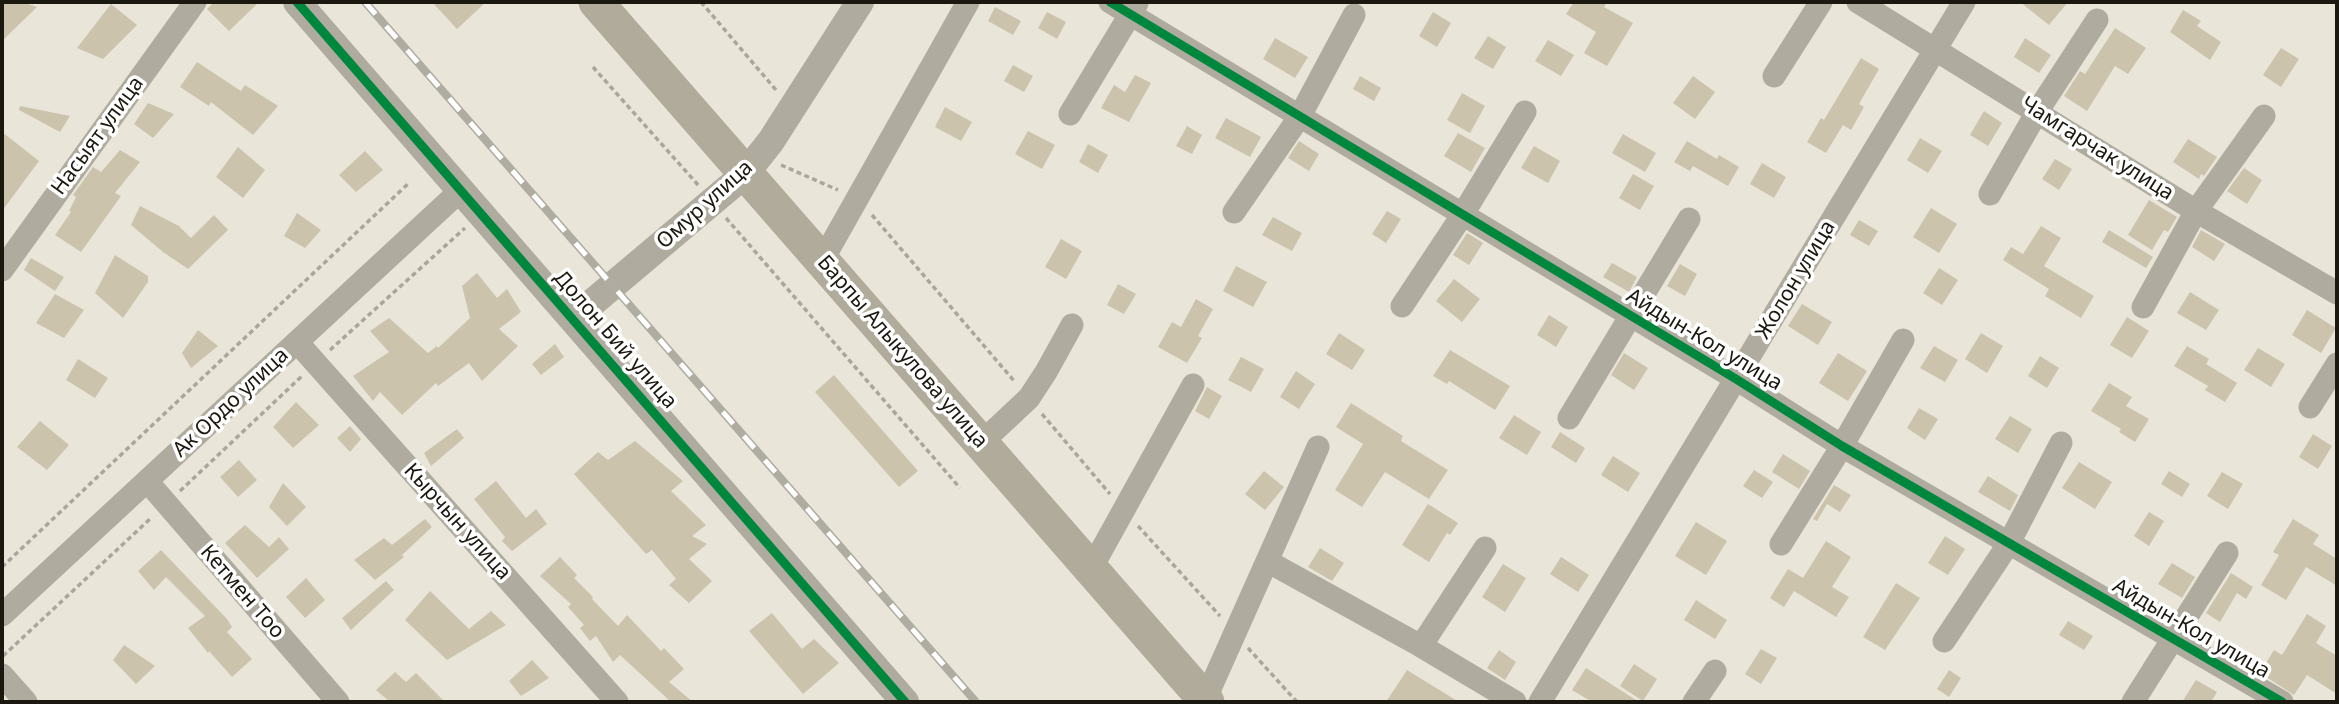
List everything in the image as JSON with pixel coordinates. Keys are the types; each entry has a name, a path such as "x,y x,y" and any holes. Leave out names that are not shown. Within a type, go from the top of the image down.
{"main road":[{"name":"Барпы Алыкулова улица","path":"596,2 1206,701"}],"street":[{"name":"Насыят улица","path":"2,270 195,2"},
{"name":"Долон Бий улица","path":"296,2 905,702"},
{"name":"Омур улица","path":"573,319 746,174 771,141 860,2"},
{"path":"822,261 968,2"},
{"path":"1774,76 1821,2"},
{"name":"Чамгарчак улица","path":"1858,2 2196,211 2337,293"},
{"name":"Жолон улица","path":"1540,702 1964,2"},
{"path":"1070,114 1126,6"},
{"name":"Айдын-Кол улица","path":"1126,6 1300,116 1736,379 1842,446 2282,702"},
{"path":"1234,212 1300,116 1354,15"},
{"path":"1990,194 2037,112 2097,20"},
{"path":"1402,306 1463,214 1525,112"},
{"path":"2143,307 2196,211 2264,116"},
{"name":"Ак Ордо улица","path":"2,615 461,190"},
{"path":"1569,418 1689,219"},
{"path":"981,443 1029,398 1072,325"},
{"path":"1781,544 1903,340"},
{"name":"Кырчын улица","path":"297,342 617,702"},
{"path":"2311,407 2337,364"},
{"path":"1091,569 1193,385"},
{"path":"1944,641 2009,543 2062,443"},
{"path":"1206,701 1318,447"},
{"name":"Кетмен Тоо","path":"147,481 338,702"},
{"path":"1422,646 1485,548"},
{"path":"2133,702 2227,553"},
{"path":"1267,561 1422,646 1515,702"},
{"path":"1694,702 1715,671"},
{"path":"2,675 26,702"}],"path":[{"path":"701,2 780,94"},
{"path":"593,67 960,488"},
{"path":"2,567 410,182"},
{"path":"2,657 467,225"}],"building":[{"path":"2,2 22,2 37,7 2,41"},
{"path":"214,2 259,2 229,31 207,9"},
{"path":"432,2 486,2 457,29"},
{"path":"1574,2 1607,2 1604,7 1633,23 1607,66 1584,53 1596,32 1566,14"},
{"path":"2020,2 2068,2 2049,25"},
{"path":"111,4 137,25 103,59 77,48"},
{"path":"995,7 1021,21 1013,35 988,21"},
{"path":"2183,10 2201,21 2197,26 2221,42 2210,60 2170,32"},
{"path":"1047,12 1066,22 1057,39 1038,28"},
{"path":"1433,12 1451,23 1437,47 1419,36"},
{"path":"2115,28 2146,48 2128,74 2115,66 2087,111 2064,96 2080,71 2085,74"},
{"path":"1488,36 1506,47 1493,69 1474,58"},
{"path":"1275,38 1308,57 1295,78 1263,59"},
{"path":"2025,38 2051,55 2039,73 2014,57"},
{"path":"1548,40 1574,55 1561,76 1535,61"},
{"path":"2281,48 2299,59 2281,87 2263,75"},
{"path":"1861,58 1879,69 1859,104 1864,107 1851,130 1843,125 1826,153 1807,142 1821,118 1824,120"},
{"path":"197,62 241,91 245,85 278,106 253,135 211,102 209,106 180,87"},
{"path":"1013,65 1033,76 1024,92 1004,81"},
{"path":"1135,75 1151,83 1129,122 1101,108 1114,85 1125,92"},
{"path":"1360,76 1381,88 1374,101 1353,89"},
{"path":"1693,76 1715,92 1695,119 1673,103"},
{"path":"1462,93 1485,106 1470,133 1447,120"},
{"path":"148,103 174,114 153,138 134,124"},
{"path":"20,106 70,116 60,132 19,110"},
{"path":"945,107 972,122 961,141 935,127"},
{"path":"1984,111 2002,123 1988,146 1970,135"},
{"path":"1226,118 1261,137 1250,157 1215,138"},
{"path":"1187,126 1202,135 1192,154 1176,146"},
{"path":"1028,131 1055,145 1042,169 1015,154"},
{"path":"2,132 39,161 2,211"},
{"path":"1458,133 1485,148 1471,172 1444,156"},
{"path":"1623,134 1656,153 1645,172 1612,153"},
{"path":"1920,138 1942,151 1928,173 1907,160"},
{"path":"2188,139 2217,157 2199,179 2173,162"},
{"path":"1299,141 1319,154 1309,171 1288,158"},
{"path":"1687,141 1717,159 1719,155 1739,167 1728,186 1693,166 1690,171 1674,162"},
{"path":"1088,144 1108,155 1098,173 1079,162"},
{"path":"1534,146 1560,161 1548,183 1521,168"},
{"path":"238,147 265,170 243,198 216,177"},
{"path":"120,150 140,162 115,193 121,196 81,252 55,235 71,212 69,211 76,197 73,195 93,167 101,172"},
{"path":"365,151 383,170 356,192 339,175"},
{"path":"2055,159 2072,169 2059,190 2042,179"},
{"path":"1762,163 1786,177 1774,198 1750,184"},
{"path":"2244,168 2262,180 2247,204 2227,191"},
{"path":"1633,174 1654,186 1640,210 1619,198"},
{"path":"2149,200 2177,217 2168,232 2164,230 2152,250 2128,235"},
{"path":"140,206 179,226 191,238 214,215 228,230 188,269 131,225"},
{"path":"1931,208 1957,224 1939,253 1913,237"},
{"path":"1387,211 1401,219 1386,243 1372,234"},
{"path":"297,213 321,230 305,248 284,236"},
{"path":"1273,217 1302,233 1292,251 1262,235"},
{"path":"1859,220 1878,231 1869,246 1850,235"},
{"path":"2041,226 2061,238 2044,266 2094,296 2081,318 2045,296 2049,289 2003,260 2011,247 2023,254"},
{"path":"2109,230 2153,257 2146,268 2102,242"},
{"path":"2201,230 2225,244 2214,261 2192,247"},
{"path":"1467,233 1483,243 1469,265 1453,255"},
{"path":"1061,239 1082,251 1066,279 1045,267"},
{"path":"115,255 148,276 148,282 123,318 95,293"},
{"path":"31,258 64,277 55,291 24,270"},
{"path":"1612,263 1637,277 1629,292 1603,277"},
{"path":"1680,264 1697,274 1685,296 1667,286"},
{"path":"1236,266 1267,282 1253,307 1223,291"},
{"path":"1939,268 1958,280 1942,305 1923,293"},
{"path":"477,273 497,298 507,289 521,312 499,329 518,346 482,381 469,363 438,386 436,383 402,415 380,392 373,401 353,376 389,352 370,331 389,318 428,353 437,346 438,348 470,318 462,286"},
{"path":"1454,279 1480,299 1462,322 1436,301"},
{"path":"1118,284 1136,294 1124,314 1107,305"},
{"path":"2190,292 2219,310 2206,330 2177,313"},
{"path":"55,294 84,310 64,338 36,323"},
{"path":"1196,299 1213,309 1198,336 1202,338 1187,363 1158,347 1172,322 1181,327"},
{"path":"1802,304 1832,322 1818,345 1788,326"},
{"path":"2307,310 2336,328 2321,353 2292,335"},
{"path":"1549,315 1568,327 1556,347 1537,335"},
{"path":"2127,317 2149,331 2132,358 2110,345"},
{"path":"198,330 218,346 191,368 182,353"},
{"path":"1339,333 1365,350 1352,370 1326,354"},
{"path":"1981,333 2003,346 1987,373 1965,359"},
{"path":"555,344 564,357 541,375 532,364"},
{"path":"1934,346 1958,360 1945,382 1920,368"},
{"path":"2187,346 2209,359 2206,364 2237,383 2225,402 2205,390 2208,386 2174,366"},
{"path":"2258,348 2285,364 2271,387 2244,370"},
{"path":"1450,350 1510,386 1495,410 1449,381 1447,384 1433,376"},
{"path":"1624,353 1648,368 1634,390 1611,375"},
{"path":"1838,353 1867,371 1848,401 1819,383"},
{"path":"2040,356 2059,368 2047,388 2028,376"},
{"path":"1241,357 1264,369 1251,392 1228,380"},
{"path":"78,359 108,378 95,398 66,380"},
{"path":"1296,371 1315,384 1299,409 1280,397"},
{"path":"834,375 918,471 899,487 815,392"},
{"path":"2109,383 2132,397 2126,406 2149,419 2135,442 2119,432 2121,429 2091,411"},
{"path":"1207,387 1222,396 1209,419 1195,411"},
{"path":"296,402 319,425 293,448 273,427"},
{"path":"1351,403 1403,436 1401,441 1448,470 1429,499 1385,472 1362,507 1335,490 1363,444 1336,427"},
{"path":"1919,408 1938,419 1925,440 1907,428"},
{"path":"1514,415 1541,432 1527,455 1499,438"},
{"path":"2010,416 2032,429 2018,453 1995,439"},
{"path":"40,421 69,445 47,470 17,447"},
{"path":"350,426 361,439 350,452 337,438"},
{"path":"457,429 464,438 431,466 424,453"},
{"path":"1560,432 1585,448 1576,463 1551,447"},
{"path":"2313,434 2332,446 2318,469 2299,457"},
{"path":"635,441 683,481 671,491 706,525 692,536 707,544 689,559 712,581 689,603 669,585 676,579 652,550 646,554 574,474 598,452 608,460"},
{"path":"1783,454 1810,471 1799,489 1772,472"},
{"path":"1613,456 1640,473 1628,492 1601,475"},
{"path":"239,460 257,480 238,497 220,477"},
{"path":"2079,462 2112,482 2095,509 2062,488"},
{"path":"1754,470 1773,482 1762,498 1743,486"},
{"path":"1264,471 1284,487 1265,510 1245,494"},
{"path":"2169,471 2190,484 2182,497 2161,484"},
{"path":"2222,472 2243,484 2228,509 2207,496"},
{"path":"1988,476 2018,495 2010,511 1978,492"},
{"path":"496,481 526,518 536,509 547,524 512,551 502,541 505,537 474,499"},
{"path":"283,483 306,507 287,526 269,507"},
{"path":"1834,485 1851,495 1840,512 1827,504 1817,521 1813,519"},
{"path":"1428,504 1458,523 1450,535 1447,533 1429,562 1402,545"},
{"path":"2149,512 2164,521 2149,546 2134,536"},
{"path":"425,519 432,527 402,555 404,557 375,580 354,560 384,538 392,545"},
{"path":"2293,519 2319,535 2313,544 2337,559 2337,586 2306,567 2286,600 2261,585 2279,555 2273,552"},
{"path":"1696,522 1727,541 1706,575 1675,556"},
{"path":"245,525 269,547 279,537 289,549 257,578 225,543"},
{"path":"1945,536 1965,549 1948,575 1928,563"},
{"path":"1826,541 1851,557 1832,587 1849,597 1836,617 1794,591 1784,607 1770,598 1788,569 1803,578"},
{"path":"1320,548 1344,563 1332,581 1308,567"},
{"path":"161,550 227,619 232,627 227,632 252,659 232,677 188,628 205,616 166,577 154,590 138,571"},
{"path":"560,557 577,575 574,578 618,626 627,615 661,651 664,648 684,669 669,682 693,702 671,702 620,655 613,662 596,636 590,641 580,628 584,625 568,607 571,604 540,576"},
{"path":"1561,557 1589,575 1578,592 1550,574"},
{"path":"2172,563 2195,577 2182,598 2158,584"},
{"path":"1503,564 1526,578 1505,612 1482,597"},
{"path":"2231,573 2253,587 2246,599 2237,593 2220,622 2206,613"},
{"path":"306,578 325,600 305,618 286,597"},
{"path":"386,581 394,590 351,630 342,618"},
{"path":"1896,583 1920,598 1885,650 1863,637"},
{"path":"430,591 469,629 491,611 506,625 447,660 405,620"},
{"path":"1696,600 1727,620 1715,639 1684,620"},
{"path":"772,613 802,649 814,639 839,663 803,694 749,631"},
{"path":"2307,614 2326,626 2316,643 2337,656 2337,694 2307,675 2294,695 2260,673 2274,650 2282,655"},
{"path":"2068,621 2093,636 2084,650 2059,635"},
{"path":"124,645 155,666 136,684 113,660"},
{"path":"1761,649 1777,658 1761,684 1745,674"},
{"path":"1499,650 1516,662 1505,680 1487,668"},
{"path":"532,660 549,678 521,696 509,681"},
{"path":"1634,664 1657,679 1643,701 1620,686"},
{"path":"1586,668 1639,702 1592,702 1572,690"},
{"path":"1407,670 1459,702 1386,702"},
{"path":"1949,670 1961,678 1949,697 1937,689"},
{"path":"395,672 406,682 416,673 445,702 390,702 376,690"},
{"path":"2196,680 2217,692 2211,702 2182,702"}],"railway":[{"path":"365,2 976,702"}],"cycle path":[{"path":"297,2 905,702"},
{"path":"1110,2 1736,379 1842,446 2282,702"}]}
